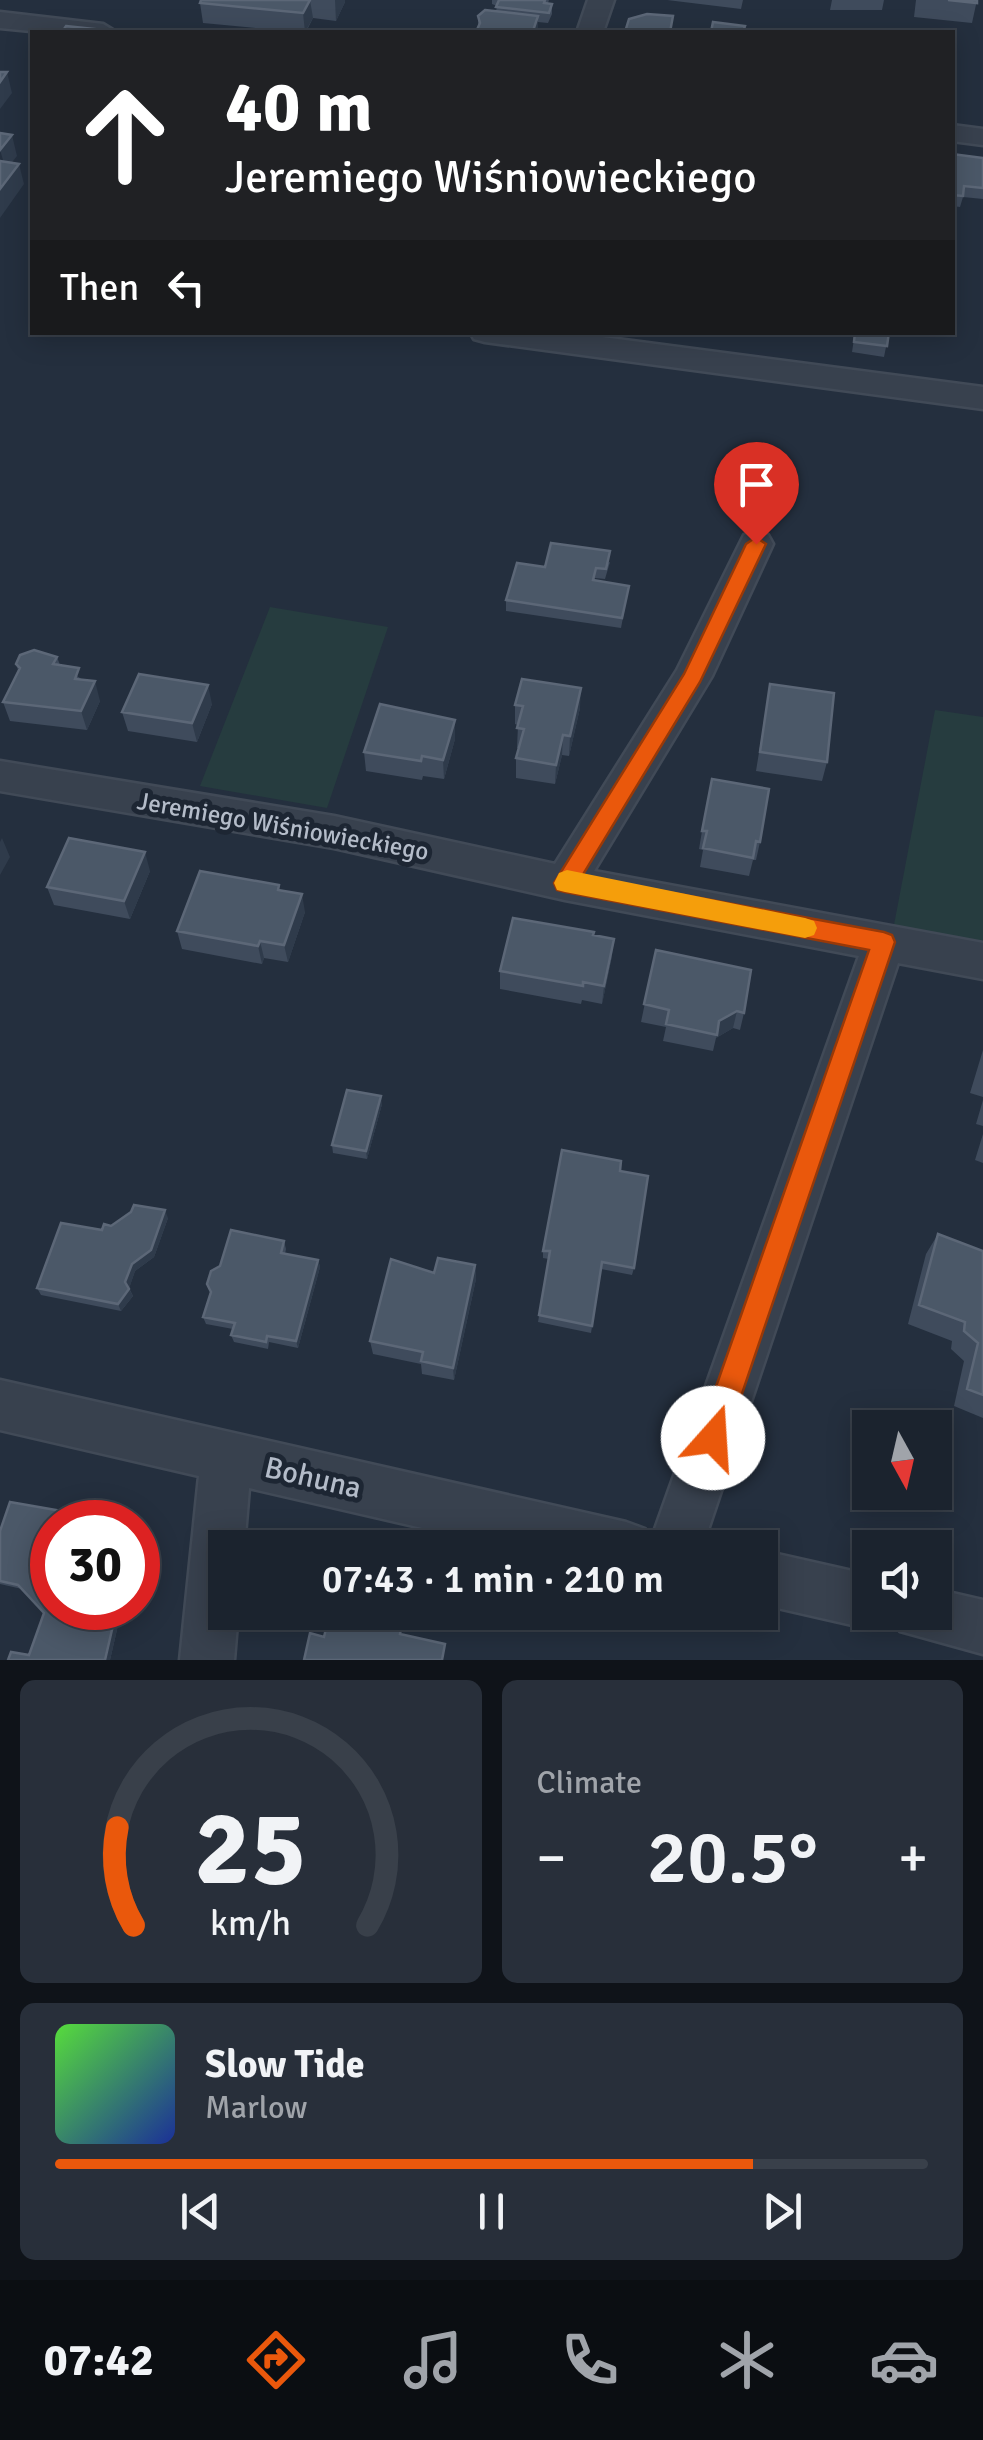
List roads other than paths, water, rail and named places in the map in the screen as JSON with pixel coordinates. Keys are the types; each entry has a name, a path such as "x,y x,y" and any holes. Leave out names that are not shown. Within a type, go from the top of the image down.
{"street":[{"path":"2,23 28,0"},
{"path":"591,30 602,0"},
{"path":"2,23 81,30"},
{"path":"955,133 983,137"},
{"path":"525,335 983,398"},
{"path":"565,883 693,676 756,544"},
{"name":"Jeremiego Wiśniowieckiego","path":"0,776 334,832 565,883 983,962"},
{"path":"681,1530 884,942"},
{"name":"Bohuna","path":"0,1405 546,1530"},
{"path":"206,1660 226,1458"},
{"path":"778,1581 852,1598"},
{"path":"952,1620 983,1627"}]}
